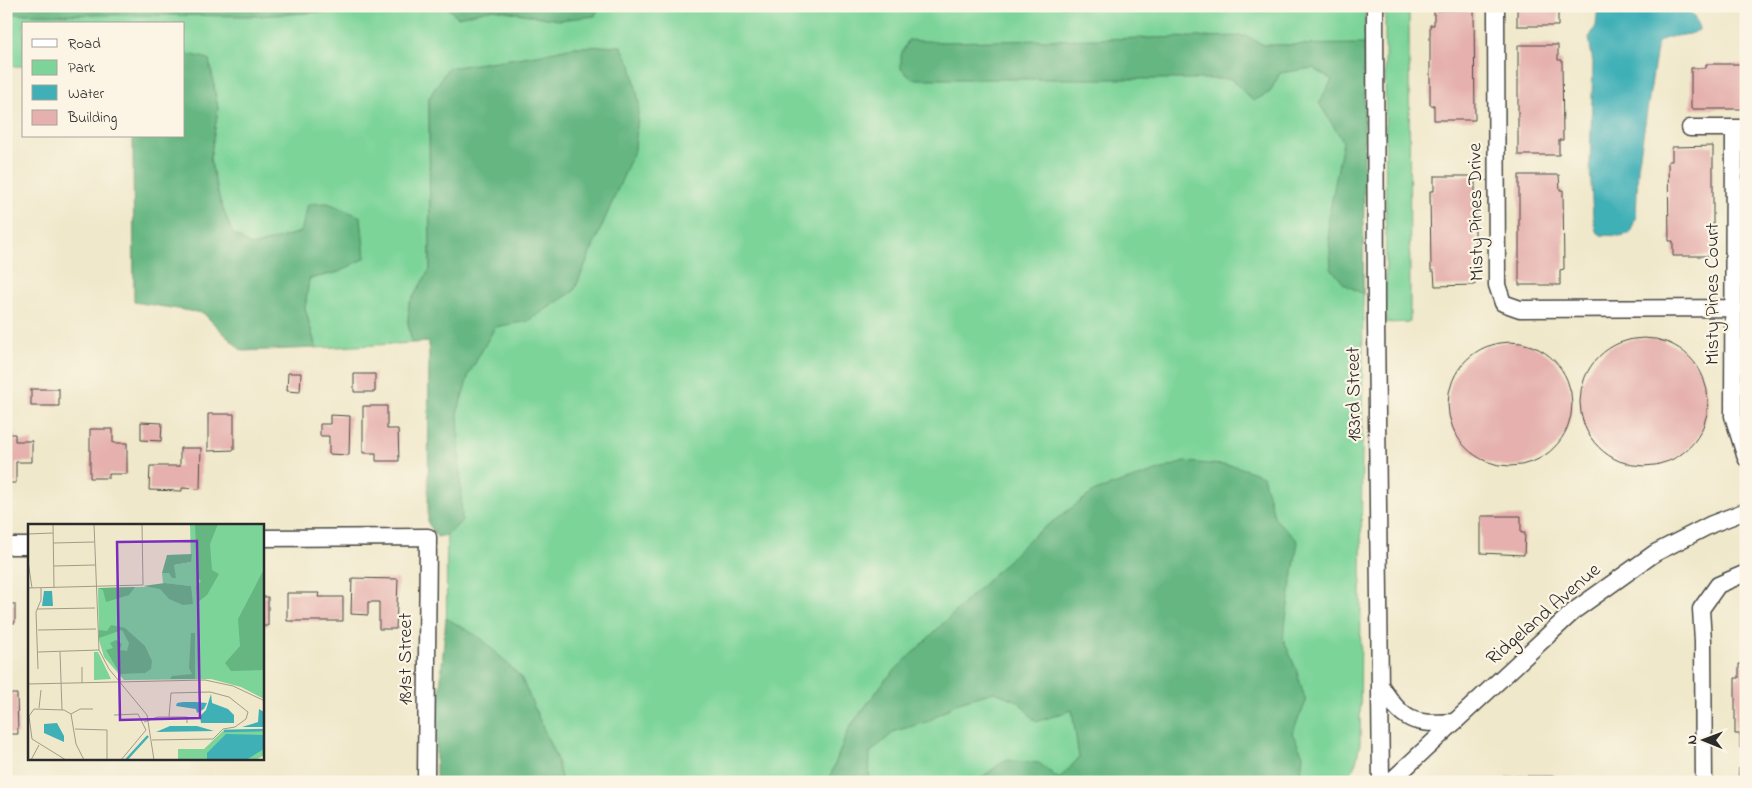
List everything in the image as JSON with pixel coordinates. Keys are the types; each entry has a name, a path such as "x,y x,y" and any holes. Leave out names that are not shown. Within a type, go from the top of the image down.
{"street":[{"name":"183rd Street","path":"1375,6 1376,322 1382,782"},
{"name":"Misty Pines Drive","path":"1496,6 1498,285 1503,303 1520,309 1735,308"},
{"name":"Misty Pines Court","path":"1690,128 1740,128 1733,416 1746,458"},
{"name":"Ridgeland Avenue","path":"1390,782 1575,610 1656,553 1712,524 1746,511"},
{"name":"181st Street","path":"264,538 428,537 426,782"},
{"path":"6,546 28,546"},
{"path":"1704,782 1704,641 1701,609 1718,585 1746,573"},
{"path":"1380,686 1393,704 1413,720 1429,724 1455,722"}],"green space":[{"path":"6,6 1365,6 1360,744 1353,769 1343,782 446,782 448,70 429,98 430,270 409,304 408,323 412,343 316,348 305,308 309,279 339,272 301,232 252,246 232,233 220,201 210,159 218,109 211,67 185,67 185,22 22,22 22,66 6,66"},
{"path":"6,6 356,6 354,10 258,16 6,14"},
{"path":"445,6 599,6 595,16 559,20 493,9 458,17"},
{"path":"1385,6 1409,6 1410,322 1386,323"},
{"path":"1247,36 1263,45 1365,44 1363,294 1344,284 1331,268 1328,221 1343,141 1319,103 1332,80 1313,68 1280,73 1270,92 1253,101 1231,79 912,79 901,69 901,55 908,40 944,42"},
{"path":"621,46 631,65 639,102 635,149 574,291 528,321 495,327 469,374 458,411 462,521 447,535 437,537 428,523 429,342 412,343 408,322 409,304 430,269 429,98 448,68 537,55 573,47"},
{"path":"185,53 209,59 218,109 210,159 220,201 232,233 252,246 301,232 308,204 328,203 361,217 365,258 339,272 309,279 305,308 316,348 242,351 203,313 134,302 133,138 185,138"},
{"path":"1184,462 1236,466 1263,476 1275,519 1298,541 1283,638 1296,669 1306,702 1292,733 1303,755 1300,782 976,782 1005,760 1039,763 1059,779 1079,758 1072,710 1036,722 1018,701 994,692 959,702 927,722 895,731 870,753 869,782 828,782 849,728 886,679 1033,536 1095,491"},
{"path":"446,618 482,639 521,677 557,760 562,782 436,782 436,735"}],"water":[{"path":"1598,6 1686,6 1698,23 1699,30 1689,34 1668,37 1658,42 1638,167 1636,217 1630,233 1621,236 1601,235 1596,231 1593,217 1590,167 1593,63 1589,38 1596,26"}],"building":[{"path":"1517,6 1562,6 1562,11 1558,11 1558,26 1517,26"},
{"path":"1474,10 1475,120 1434,120 1434,105 1430,105 1430,25 1434,25 1434,11"},
{"path":"1518,45 1558,45 1558,60 1562,60 1563,140 1559,140 1559,155 1518,155"},
{"path":"1706,64 1746,64 1746,109 1691,109 1691,68 1706,68"},
{"path":"1713,146 1713,256 1673,256 1673,241 1669,241 1668,161 1672,161 1672,147"},
{"path":"1519,175 1559,175 1560,190 1563,190 1564,269 1560,270 1560,285 1519,285"},
{"path":"1434,176 1475,176 1475,285 1435,286 1434,271 1431,271 1430,191 1434,191"},
{"path":"1644,338 1668,343 1689,357 1703,378 1708,402 1703,426 1689,447 1668,461 1644,466 1620,461 1599,447 1585,426 1580,402 1585,378 1599,357 1620,343"},
{"path":"1510,342 1534,347 1545,352 1554,360 1562,369 1567,380 1572,404 1567,428 1562,439 1554,448 1545,456 1534,461 1510,466 1486,461 1475,456 1466,448 1458,439 1453,428 1448,404 1453,380 1458,369 1466,360 1475,352 1486,347"},
{"path":"288,373 301,373 300,392 287,391"},
{"path":"354,374 375,374 375,392 354,392"},
{"path":"31,389 59,389 59,406 31,406"},
{"path":"363,406 387,406 387,429 398,429 399,461 376,461 376,453 363,453"},
{"path":"208,414 234,414 234,450 208,451"},
{"path":"330,415 350,416 349,455 329,454 329,436 320,436 320,424 330,424"},
{"path":"141,422 162,423 161,441 141,440"},
{"path":"90,429 113,429 113,443 127,443 127,474 109,474 109,478 90,478"},
{"path":"6,434 15,434 15,441 32,441 32,462 16,462 16,483 6,483"},
{"path":"180,448 201,448 200,489 182,488 182,491 149,490 150,466 180,466"},
{"path":"1481,516 1521,516 1521,533 1525,533 1524,555 1481,553"},
{"path":"352,578 398,579 396,629 379,629 379,602 368,602 368,615 351,614"},
{"path":"287,593 319,593 318,597 343,597 343,621 287,621"},
{"path":"264,597 268,597 268,626 264,626"},
{"path":"6,604 15,604 15,623 6,623"},
{"path":"1739,664 1746,664 1746,748 1740,748 1740,734 1735,734 1735,678 1739,678"},
{"path":"6,694 17,694 18,734 6,734"},
{"path":"1739,768 1746,768 1746,782 1738,782"},
{"path":"1506,776 1556,776 1556,782 1506,782"}]}
